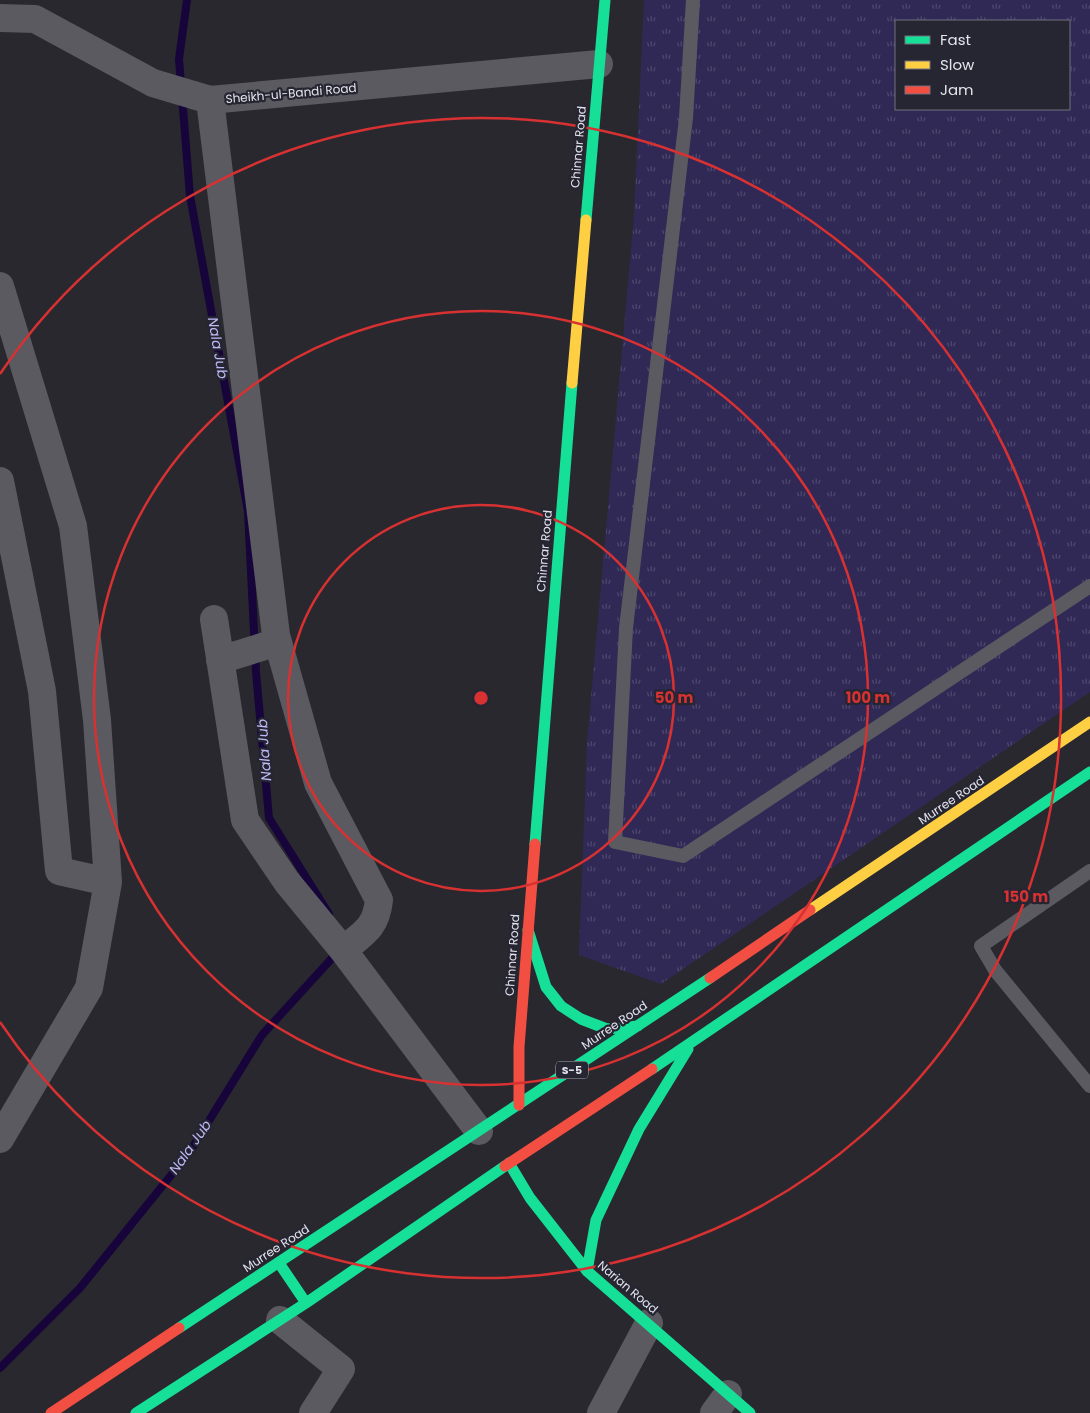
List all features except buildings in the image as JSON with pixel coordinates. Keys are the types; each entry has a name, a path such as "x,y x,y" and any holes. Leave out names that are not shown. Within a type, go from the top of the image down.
{"main road":[{"name":"Chinnar Road","path":"519,1105 519,1046 554,592 605,0"},
{"name":"Murree Road","path":"51,1413 120,1365 279,1263 638,1026 1090,722"},
{"path":"136,1413 306,1303 509,1163 692,1043 1090,772"},
{"path":"528,930 537,966 546,987 561,1006 581,1019 607,1028 638,1026"},
{"path":"587,1271 596,1220 639,1129 692,1043"},
{"name":"Narian Road","path":"509,1163 530,1198 587,1271 649,1323 721,1403 750,1413"},
{"path":"279,1263 306,1303"}],"street":[{"name":"Sheikh-ul-Bandi Road","path":"5,19 35,19 153,83 191,94 599,64"},
{"path":"191,94 252,650 245,820 287,882 343,950 479,1131"},
{"path":"0,286 72,526 97,720 108,882 89,988 0,1139"},
{"path":"0,481 42,692 59,871 108,882"},
{"path":"214,619 252,650 318,784 379,900 377,918 364,933 343,950"},
{"path":"280,1320 341,1369 313,1413"},
{"path":"601,1413 649,1323"}],"lane":[{"path":"693,0 686,118 626,628 615,842 683,856 1090,586"},
{"path":"1090,871 981,946 995,970 1090,1086"}],"green space":[{"path":"644,0 1090,0 1090,692 661,984 579,955 587,743 634,216"}],"waterway":[{"name":"Nala Jub","path":"181,85 179,59 187,0"},
{"name":"Nala Jub","path":"182,96 190,196 248,511 256,672 269,818 329,914"},
{"name":"Nala Jub","path":"0,1368 80,1288 189,1153 262,1035 334,956 334,949"}],"traffic: fast":[{"path":"586,220 605,0"},
{"path":"535,844 572,383"},
{"path":"652,1069 1090,772"},
{"path":"528,930 546,987 561,1006 581,1019 607,1029 638,1026"},
{"path":"179,1328 710,978"},
{"path":"587,1271 596,1220 639,1129 688,1049"},
{"path":"509,1163 530,1198 587,1271 750,1413"},
{"path":"136,1413 306,1303 505,1166"},
{"path":"279,1263 306,1303"}],"traffic: slow":[{"path":"572,383 586,220"},
{"path":"810,910 1090,722"}],"traffic: jam":[{"path":"519,1105 519,1047 535,844"},
{"path":"710,978 810,910"},
{"path":"505,1166 652,1069"},
{"path":"51,1413 179,1328"}]}
